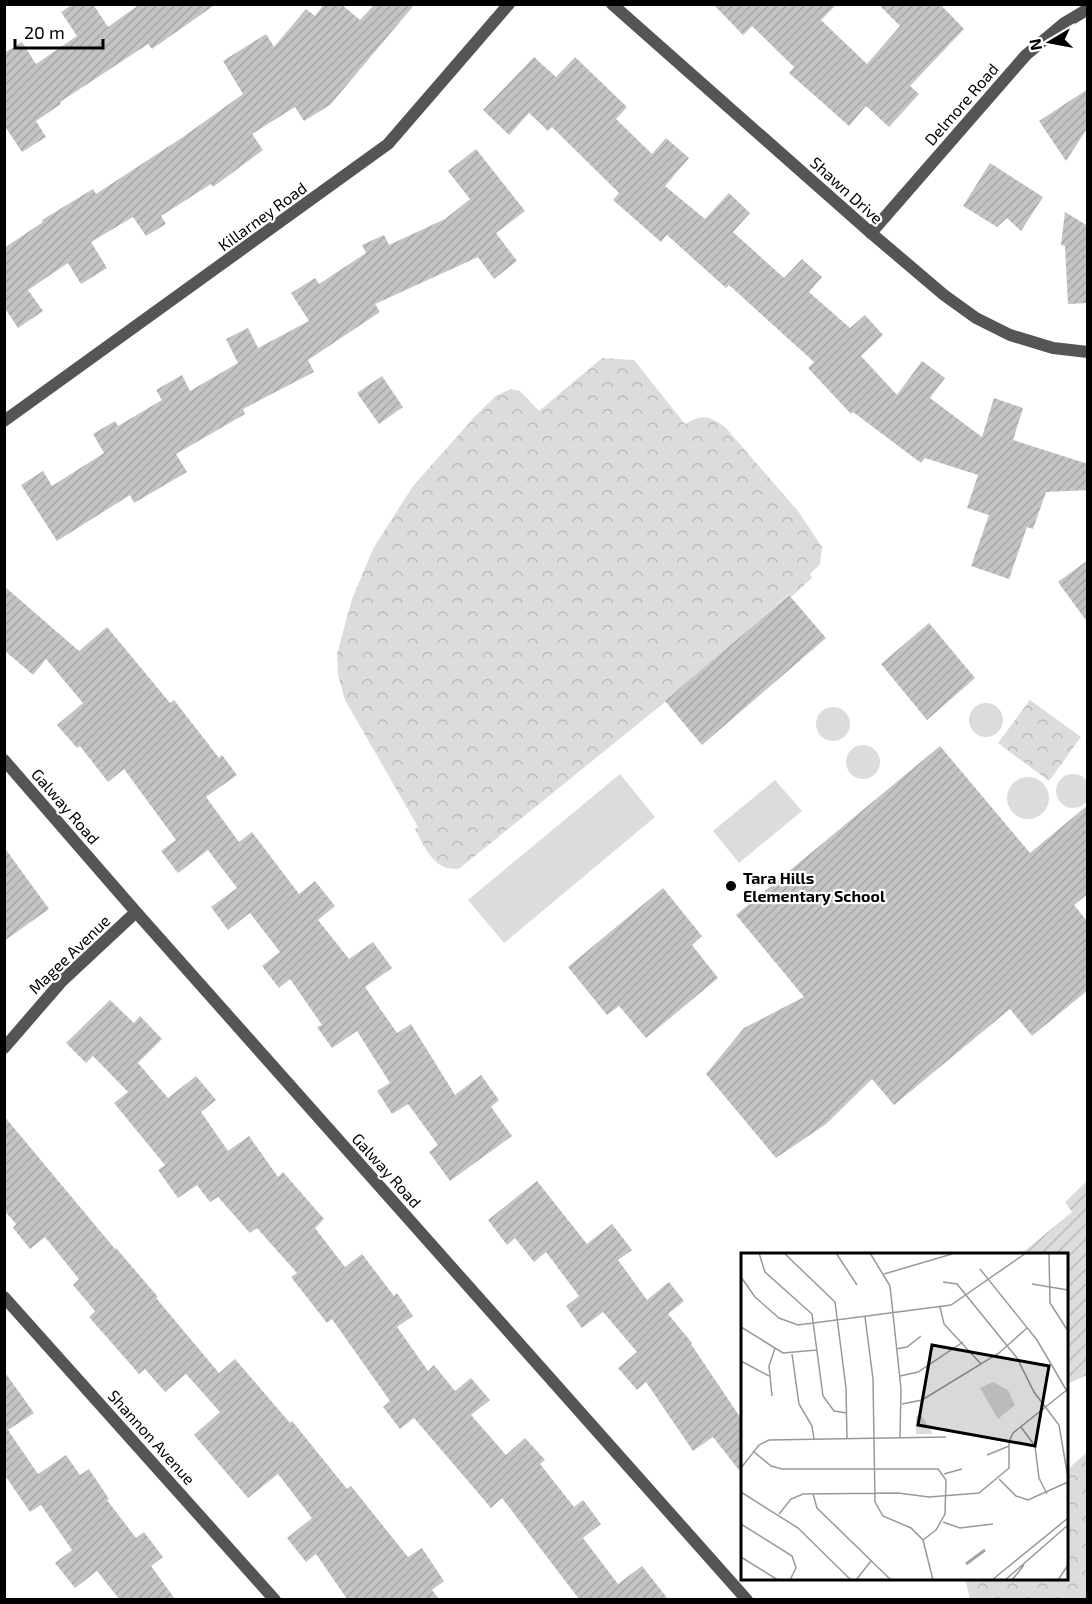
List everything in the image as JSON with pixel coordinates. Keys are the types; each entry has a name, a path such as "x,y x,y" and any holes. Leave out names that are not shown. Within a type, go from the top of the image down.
{"street":[{"name":"Killarney Road","path":"4,421 388,144 509,4"},
{"name":"Shawn Drive","path":"612,4 870,233 944,295 976,318 1021,338 1053,348 1088,352"},
{"name":"Delmore Road","path":"870,233 1026,55 1063,24 1088,9"},
{"name":"Galway Road","path":"4,760 136,912 747,1599"},
{"name":"Magee Avenue","path":"4,1048 62,981 136,912"},
{"name":"Shannon Avenue","path":"4,1297 275,1599"}],"green space":[{"path":"602,358 634,360 685,424 705,417 725,427 798,511 822,547 820,564 810,574 812,578 791,597 789,594 665,702 460,868 444,867 432,858 423,844 415,829 418,827 345,700 338,675 337,654 352,599 374,547 413,486 477,414 497,395 511,389 520,391 539,411"},
{"path":"1030,700 1081,737 1049,781 998,743"},
{"path":"986,703 998,708 1003,720 998,732 986,737 974,732 969,720 974,708"},
{"path":"833,707 845,712 850,724 845,736 833,741 821,736 816,724 821,712"},
{"path":"863,745 875,750 880,762 875,774 863,779 851,774 846,762 851,750"},
{"path":"620,774 655,817 504,943 468,900"},
{"path":"1073,774 1085,779 1090,791 1085,803 1073,808 1061,803 1056,791 1061,779"},
{"path":"1028,777 1043,783 1049,798 1043,813 1028,819 1013,813 1007,798 1013,783"},
{"path":"775,780 802,811 739,863 713,831"},
{"path":"1087,1181 1087,1375 1068,1384 1068,1253 1022,1253 1072,1212 1065,1202"},
{"path":"1087,1452 1087,1599 970,1599 965,1580 1068,1580 1068,1469"}],"building":[{"path":"73,4 93,4 108,27 140,4 216,4 152,49 148,44 60,102 61,104 36,121 46,137 22,152 4,125 4,53 22,42 36,64 77,36 61,12"},
{"path":"324,4 341,4 360,20 375,4 415,4 330,105 304,121 295,107 252,134 263,150 213,187 211,184 161,216 166,224 146,236 133,217 91,242 107,268 81,284 68,263 28,290 43,311 18,328 4,307 4,248 43,222 42,220 93,189 96,194 183,137 243,94 223,61 266,34 274,47 306,9 315,16"},
{"path":"713,4 837,4 821,20 867,64 900,26 878,4 940,4 964,29 910,86 919,94 889,127 866,106 849,126 789,73 794,67 752,26 743,35"},
{"path":"534,57 556,77 575,57 627,107 616,119 652,154 666,138 689,158 665,186 705,219 729,193 750,213 733,232 784,278 802,259 822,277 809,292 850,328 865,315 883,335 861,356 897,395 922,361 945,378 930,398 982,437 994,398 1023,408 1013,440 1088,464 1088,490 1046,492 1033,529 1027,527 1009,579 971,566 989,515 967,508 978,475 925,458 921,463 853,412 851,414 808,368 814,362 729,285 726,288 667,235 661,242 613,200 619,193 552,127 548,131 529,113 509,135 483,110"},
{"path":"1088,89 1088,127 1066,161 1039,121"},
{"path":"476,149 525,211 496,233 517,261 494,279 478,257 375,304 380,312 308,360 314,372 243,409 245,414 176,454 187,472 134,503 130,495 57,541 21,485 43,471 52,486 104,453 93,434 115,421 118,426 162,400 156,390 182,375 190,391 238,363 226,339 248,328 258,348 309,321 291,293 315,278 319,284 366,253 362,245 384,235 389,245 445,219 470,199 448,171"},
{"path":"990,163 1043,197 1021,231 1007,218 997,227 963,206"},
{"path":"1065,212 1088,226 1088,303 1068,304 1065,246 1061,245"},
{"path":"382,376 403,407 379,424 357,393"},
{"path":"1088,560 1088,623 1058,582"},
{"path":"4,586 79,651 107,627 170,703 174,700 219,758 222,755 237,775 206,797 239,842 252,832 299,894 315,881 335,906 318,920 349,959 373,942 392,968 365,987 397,1033 411,1024 455,1095 481,1075 499,1100 491,1107 512,1136 450,1181 429,1152 438,1145 408,1104 392,1114 377,1091 390,1083 357,1031 332,1048 317,1027 322,1025 290,979 279,988 262,966 280,952 250,913 228,930 211,907 237,888 208,850 178,873 161,851 176,840 124,769 108,782 80,746 77,748 57,725 83,703 46,659 33,675 4,650"},
{"path":"789,595 826,638 702,745 665,701"},
{"path":"929,623 975,678 927,720 881,664"},
{"path":"940,746 1030,853 1088,805 1088,894 1074,905 1088,922 1088,990 1032,1036 1010,1009 894,1105 872,1079 826,1124 776,1158 706,1074 744,1028 804,997 736,915"},
{"path":"4,847 49,909 4,941"},
{"path":"663,888 702,936 692,945 718,978 646,1038 619,1006 607,1015 568,967"},
{"path":"110,1000 134,1023 140,1016 162,1039 138,1063 168,1098 196,1076 216,1100 201,1112 228,1151 249,1136 278,1177 283,1172 324,1219 315,1228 345,1267 362,1254 394,1296 397,1293 413,1316 397,1327 428,1371 434,1365 455,1391 471,1378 490,1400 471,1415 506,1455 525,1438 545,1460 540,1464 574,1507 583,1500 601,1524 583,1538 618,1584 642,1566 668,1599 579,1599 502,1498 491,1508 414,1418 400,1429 383,1407 390,1401 332,1319 327,1323 291,1277 297,1273 257,1228 250,1233 218,1197 210,1202 197,1185 178,1198 158,1170 165,1165 114,1103 128,1092 93,1056 86,1063 66,1043"},
{"path":"4,1116 158,1297 156,1298 219,1373 235,1359 290,1423 292,1421 347,1489 351,1486 408,1557 422,1548 444,1581 432,1590 439,1599 347,1599 316,1554 306,1562 287,1538 312,1518 278,1474 248,1498 194,1435 220,1412 186,1374 165,1392 145,1369 139,1374 89,1317 95,1311 73,1285 79,1279 45,1237 30,1249 13,1228 16,1224 4,1210"},
{"path":"537,1181 587,1244 612,1224 632,1250 618,1260 647,1300 669,1282 684,1301 668,1314 692,1343 741,1419 741,1473 713,1437 693,1451 646,1382 637,1390 618,1368 637,1352 603,1312 582,1328 566,1306 579,1296 546,1252 534,1262 515,1238 507,1245 488,1220"},
{"path":"4,1371 34,1413 8,1430 38,1474 66,1455 80,1475 89,1469 109,1499 107,1500 136,1538 144,1532 163,1557 151,1566 175,1599 119,1599 97,1571 75,1588 55,1563 72,1550 41,1505 30,1512 4,1474"}],"place":[{"name":"Tara Hills Elementary School","path":"731,886"}]}
